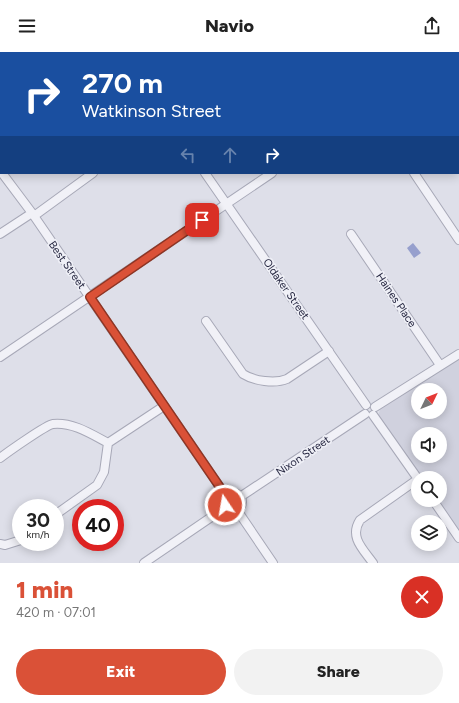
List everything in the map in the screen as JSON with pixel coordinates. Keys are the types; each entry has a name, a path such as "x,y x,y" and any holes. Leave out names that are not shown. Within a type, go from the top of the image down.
{"street":[{"name":"Best Street","path":"3,174 33,214 226,496"},
{"path":"0,234 33,214 92,174"},
{"name":"Oldaker Street","path":"206,174 366,405 363,408 371,412"},
{"path":"0,357 270,174"},
{"path":"415,174 459,240"},
{"name":"Haines Place","path":"351,234 440,365"},
{"path":"206,320 244,374 249,377 282,381 329,351"},
{"name":"Nixon Street","path":"240,497 459,354"},
{"path":"64,509 97,485 104,472 108,443 164,406"},
{"path":"371,412 412,471"},
{"path":"0,458 51,424 71,425 108,443"},
{"path":"373,563 355,537 356,526 360,520 411,484"},
{"path":"234,493 240,497 241,504 237,510 231,511 226,507 224,502 226,496 234,493"},
{"path":"144,563 226,507"},
{"path":"438,507 459,538"},
{"path":"237,510 273,563"},
{"path":"0,544 5,545 12,543"}],"shaded area":[{"path":"459,359 459,531 442,507 447,507 447,471 417,471 411,463 447,463 447,427 411,427 411,462 378,416 381,406 411,388 411,419 447,419 447,383 419,383"}],"water":[{"path":"413,243 421,253 414,258 407,248"}],"route":[{"path":"202,220 90,297 226,496 224,502 225,505"}]}
